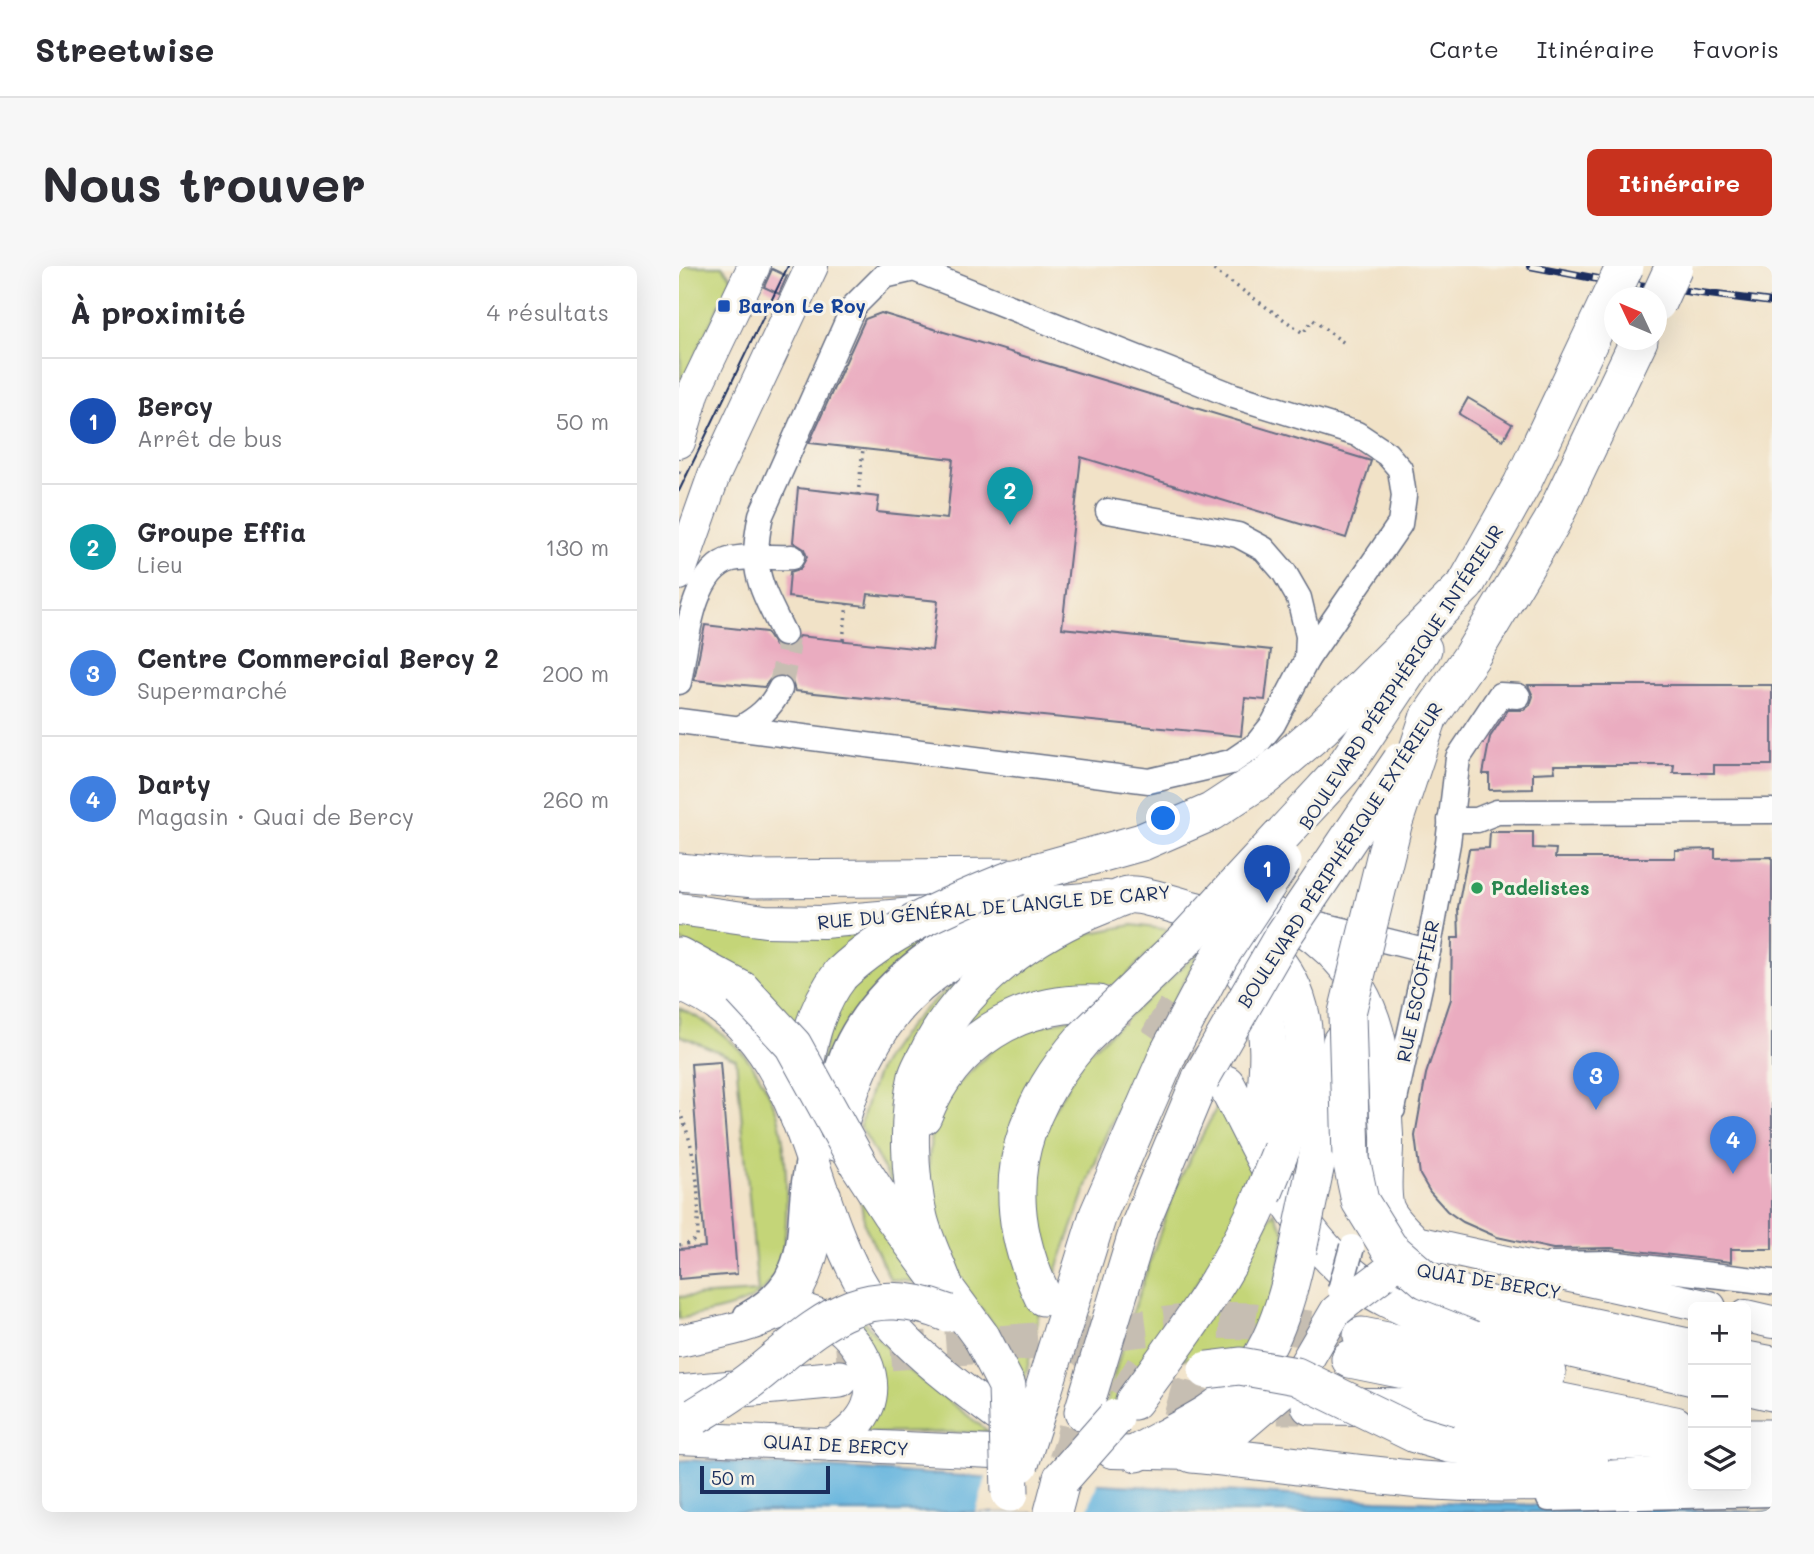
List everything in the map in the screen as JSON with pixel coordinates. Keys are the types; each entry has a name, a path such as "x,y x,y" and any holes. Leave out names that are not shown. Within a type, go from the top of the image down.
{"highway":[{"name":"BOULEVARD PÉRIPHÉRIQUE INTÉRIEUR","path":"1007,1503 1098,1215 1125,1147 1169,1052 1220,956 1466,584 1523,485 1625,266"},
{"path":"1664,287 1674,266"},
{"name":"BOULEVARD PÉRIPHÉRIQUE EXTÉRIEUR","path":"1057,1495 1116,1427 1139,1227 1214,1081 1281,939 1485,634 1552,522 1634,350"},
{"path":"799,1118 804,1074 817,1014 825,994 864,952 933,912 1009,892 1142,842 1211,812 1266,776 1322,728 1466,584"},
{"path":"1116,1427 1210,1412 1262,1358 1286,1304 1347,1013 1393,825 1428,719"},
{"path":"1043,1297 1031,1273 1021,1231 1017,1169 1023,1141 1040,1097 1059,1066 1083,1039 1184,942 1343,769"},
{"path":"679,872 755,879 1009,892"},
{"path":"943,1282 919,1219 910,1122 918,1073 941,1029 982,979 1030,942 1079,914 1129,895 1219,915 1247,931 1289,980 1301,1012 1304,1046 1301,1073 1272,1152 1263,1195 1230,1264 1184,1334 1116,1427"},
{"path":"679,956 742,990 793,1045 859,1165 890,1213 982,1338 1007,1386 1007,1503"},
{"path":"914,1172 916,1138 933,1092 957,1059 1002,1022 1039,1008 1072,1003 1098,1004"},
{"path":"1347,1013 1351,1159 1360,1201 1373,1227 1406,1264 1426,1280 1486,1304 1688,1348"},
{"path":"1214,1081 1272,1152 1284,1194 1328,1252 1355,1279 1423,1315 1688,1376"},
{"path":"683,1418 751,1380 832,1316 865,1303 900,1300 925,1304 947,1313 982,1338"},
{"path":"1688,1397 1356,1348 1688,1428"},
{"path":"1751,1361 1772,1365"},
{"path":"1116,1427 1171,1380 1207,1370 1240,1366 1273,1369 1296,1376 1415,1434 1449,1444 1688,1462"},
{"path":"679,1374 838,1368 683,1418"},
{"path":"1751,1388 1772,1392"},
{"path":"1751,1404 1772,1404"},
{"path":"1310,1406 1430,1407 1466,1411 1615,1441 1688,1461"},
{"path":"1751,1438 1772,1438"},
{"path":"1192,1454 1421,1480 1487,1483 1557,1483 1688,1463"},
{"path":"1751,1471 1772,1469"}],"main road":[{"path":"679,442 694,391 754,266"},
{"path":"679,574 714,475 812,266"},
{"name":"RUE DU GÉNÉRAL DE LANGLE DE CARY","path":"679,909 765,921 823,922 1009,892 1058,902 1191,892 1244,903 1283,915"},
{"path":"785,1311 807,1274 848,1100 867,1051 892,1014 927,980 964,952 1058,902"},
{"name":"QUAI DE BERCY","path":"1283,915 1324,944 1352,974 1369,1007 1381,1048 1387,1135 1387,1206 1416,1242 1688,1302"},
{"path":"679,985 703,994 736,1020 774,1066 799,1118 824,1196 858,1279 889,1323 914,1350 997,1415"},
{"name":"QUAI DE BERCY","path":"1192,1454 1235,1432 1295,1381 1342,1300 1384,1274 1413,1267 1492,1277 1688,1321"},
{"path":"679,1341 748,1325 785,1311 812,1313 842,1329 856,1344 866,1366 869,1403 862,1418 832,1445"},
{"path":"1751,1317 1772,1322"},
{"path":"1751,1335 1772,1339"},
{"name":"QUAI DE BERCY","path":"683,1418 832,1445 993,1452"},
{"path":"1116,1427 1192,1454"}],"street":[{"path":"679,720 1149,781 1231,762 1256,745 1273,724 1307,659 1399,524 1404,496 1400,469 1387,454 1357,435 1234,396 914,269 884,275 853,306 761,515 754,545 756,577 784,634"},
{"path":"1108,510 1238,535 1263,549 1284,572 1299,598 1308,636 1307,659"},
{"path":"679,682 701,584 715,568 731,559 792,557"},
{"path":"739,729 761,716 780,689"},
{"name":"RUE ESCOFFIER","path":"1342,1300 1352,1247 1387,1135 1428,951 1458,758 1500,695 1518,696"},
{"path":"1452,810 1477,820 1497,811 1772,811"},
{"path":"679,1332 743,1317 769,1303 785,1285 796,1264 801,1184 845,1049 876,1002 898,977 929,950 1009,892"},
{"name":"RUE DU GÉNÉRAL DE LANGLE DE CARY","path":"1283,915 1428,951"},
{"path":"1518,1265 1609,1263 1772,1282"},
{"path":"1335,1489 1478,1500 1701,1498 1772,1494"}],"path":[{"path":"1207,266 1303,333 1313,320 1347,345"},
{"path":"858,495 863,449"},
{"path":"843,640 847,604"},
{"path":"679,1111 688,1130 699,1216 697,1237 691,1243 679,1245"}],"green space":[{"path":"679,266 722,266 732,278 681,386"},
{"path":"1132,925 1171,930 1112,990 930,1072 957,1024 1029,960 1081,935"},
{"path":"679,926 792,937 861,935 801,1031 737,967 679,940"},
{"path":"935,927 941,934 828,1073 821,1061 831,1015 849,985"},
{"path":"1202,949 1141,1061 1104,1139 1051,1286 1034,1227 1030,1184 1039,1136 1084,1057"},
{"path":"981,964 896,1191 860,1126 873,1083 888,1053 911,1023 951,986"},
{"path":"679,1008 702,1020 734,1044 759,1075 780,1124 786,1194 783,1249 774,1276 767,1285 756,1296 738,1305 679,1319 679,1297 758,1292 736,1059 679,1035"},
{"path":"1088,1014 1035,1072 1014,1119 1039,1313 1025,1379 998,1330 963,1286 936,1226 927,1182 931,1137 948,1094 1008,1034"},
{"path":"1221,1099 1260,1176 1251,1205 1111,1408 1105,1407 1130,1320 1176,1186"},
{"path":"857,1178 931,1284 890,1279 865,1226"},
{"path":"1274,1212 1285,1233 1277,1282 1252,1353 1222,1352 1178,1360"},
{"path":"863,1320 900,1363 989,1432 867,1433 852,1323"}],"water":[{"path":"679,1461 1377,1500 1772,1512 679,1512"}],"pier":[{"path":"987,1474 1098,1481 1087,1512 976,1512"}],"building":[{"path":"772,269 787,276 779,294 764,287"},
{"path":"881,313 1371,461 1346,538 1081,457 1062,628 1271,650 1265,700 1245,698 1241,736 795,691 792,681 780,674 772,677 764,687 694,680 705,625 766,632 775,646 782,649 791,647 799,636 932,650 938,601 868,594 866,606 788,597 790,572 800,569 807,557 804,549 793,542 798,488 879,497 877,512 947,519 953,459 809,443 865,319"},
{"path":"1468,398 1512,424 1503,440 1459,414"},
{"path":"1528,685 1772,685 1772,765 1714,765 1714,773 1673,773 1674,765 1554,765 1555,772 1533,773 1533,789 1489,790 1489,774 1483,774 1490,737 1508,710 1524,710 1530,705 1533,696"},
{"path":"1490,832 1533,832 1533,848 1556,849 1555,858 1675,858 1675,850 1715,849 1715,858 1772,857 1772,1249 1731,1249 1731,1262 1611,1248 1553,1249 1497,1237 1463,1222 1447,1211 1430,1192 1420,1175 1415,1136 1426,1074 1451,999 1452,938 1459,938 1458,907 1469,849 1489,848"},
{"path":"720,1062 737,1274 679,1279 679,1249 705,1247 691,1064"}],"tunnel":[{"path":"780,689 788,649 784,634"},
{"path":"1098,1004 1130,1006 1156,1017 1183,1038 1226,1084"},
{"path":"836,1356 1036,1341 1210,1320 1254,1321 1357,1336"},
{"path":"1075,1340 1102,1363 1129,1380 1156,1392 1213,1404 1310,1406"},
{"path":"1010,1423 1055,1440 1111,1451"}],"tram line":[{"path":"679,491 788,266"}],"railway":[{"path":"1530,266 1614,282 1772,302"}],"place":[{"name":"Baron Le Roy","path":"724,306"},
{"name":"Groupe Effia","path":"1010,525"},
{"name":"Padelistes","path":"1477,888"},
{"name":"Bercy","path":"1267,903"},
{"name":"Centre Commercial Bercy 2","path":"1596,1110"},
{"name":"Darty","path":"1733,1174"}]}
